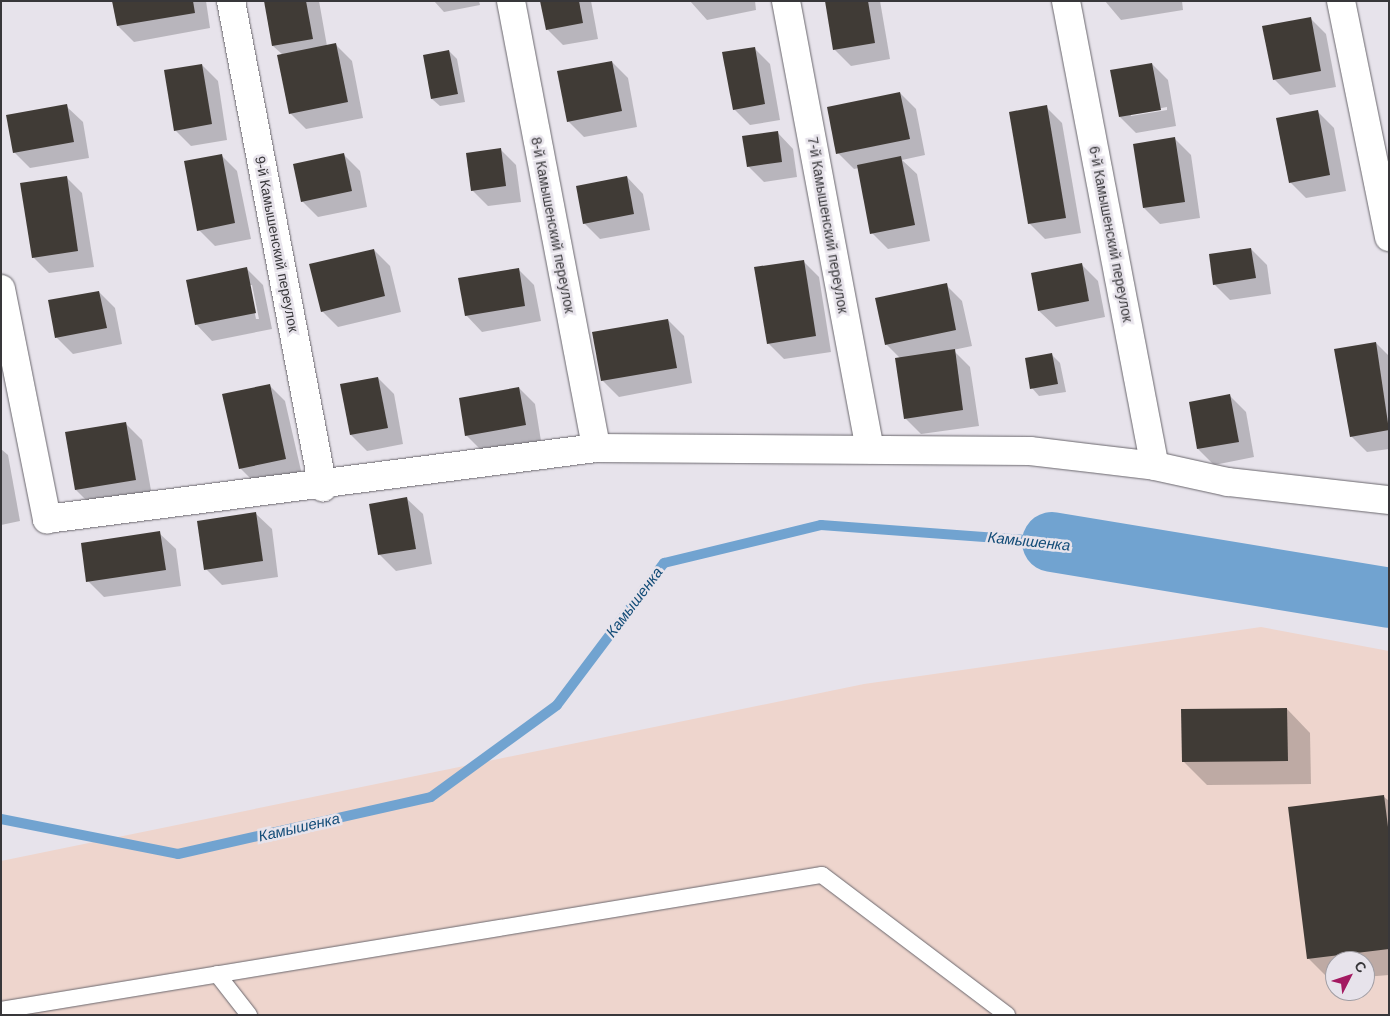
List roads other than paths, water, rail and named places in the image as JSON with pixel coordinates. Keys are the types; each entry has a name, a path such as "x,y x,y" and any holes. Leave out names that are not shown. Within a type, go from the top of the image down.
{"street":[{"name":"9-й Камышенский переулок","path":"231,1 323,487"},
{"name":"8-й Камышенский переулок","path":"511,1 596,448"},
{"name":"7-й Камышенский переулок","path":"786,1 870,449"},
{"name":"6-й Камышенский переулок","path":"1066,1 1155,466"},
{"path":"1341,1 1389,237"},
{"path":"1,289 47,519 323,487 596,448 1030,451 1155,466 1228,482 1389,500"}],"lane":[{"path":"1,1010 822,875 1007,1015"},
{"path":"217,974 249,1015"}],"waterway":[{"name":"Камышенка","path":"1,819 178,854 431,797 557,705 664,563 821,525 1052,542"},
{"name":"Камышенка","path":"1052,542 1389,598"}]}
